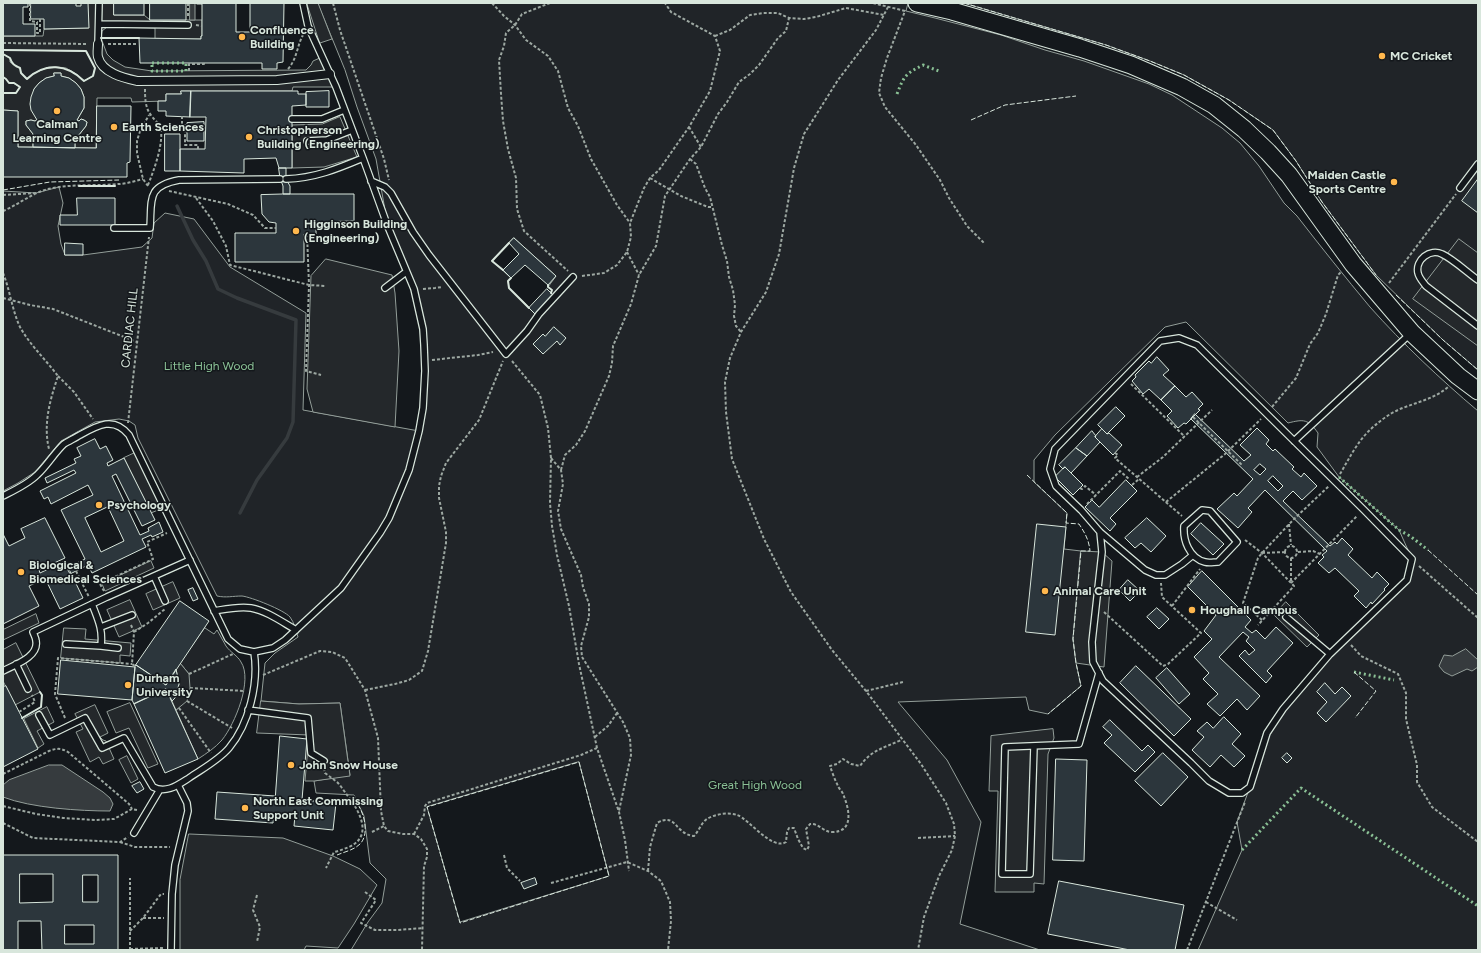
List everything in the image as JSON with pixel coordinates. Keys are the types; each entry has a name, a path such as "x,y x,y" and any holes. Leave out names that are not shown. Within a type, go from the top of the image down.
{"main road":[{"path":"917,3 952,11 1080,48 1131,65 1182,87 1207,102 1244,129 1273,157 1289,175 1353,264 1412,333 1458,376 1478,391"}],"street":[{"path":"98,44 98,57 102,64 121,77 137,81 277,80 330,74"}],"lane":[{"path":"98,44 99,3"},
{"path":"3,496 37,476 64,445 97,426 109,423 119,426 130,435 228,639 240,649 254,652 273,648 285,640 341,588 380,534 389,518 409,470 419,431 423,408 425,361 423,329 414,289 371,181 364,158 330,74 308,26 303,3"},
{"path":"99,24 188,25"},
{"path":"292,119 322,119 344,110"},
{"path":"308,141 327,140 352,130"},
{"path":"114,228 150,228 152,196 157,188 165,182 179,180 283,179 313,177 364,158"},
{"path":"1460,188 1478,164"},
{"path":"371,181 385,187 391,193 413,232 506,354 527,331 539,314 573,277"},
{"path":"1478,280 1441,253 1433,252 1426,255 1421,258 1418,265 1418,273 1421,281 1478,326"},
{"path":"385,288 406,272"},
{"path":"1294,441 1412,333"},
{"path":"1100,532 1102,552 1092,642 1093,662 1098,672 1103,681 1191,762 1209,781 1229,793 1242,793 1250,787 1266,733 1283,709 1330,654 1407,580 1412,559 1197,345 1179,338 1160,341 1124,377 1055,449 1050,469 1056,486 1081,510 1100,532 1145,570 1156,575 1165,575 1193,555"},
{"path":"1202,510 1210,511 1237,542 1218,562 1205,562 1193,555 1187,548 1184,526 1202,510"},
{"path":"3,671 30,656 35,650 36,642 33,632 190,560"},
{"path":"154,576 165,601"},
{"path":"92,604 102,628 102,646"},
{"path":"214,611 231,608 251,608 267,614 296,630"},
{"path":"102,628 130,616"},
{"path":"1286,617 1330,654"},
{"path":"66,644 118,648"},
{"path":"38,715 50,735 86,718 102,748 124,738 149,782 153,787 159,790 165,790 178,785 217,759 228,749 240,731 248,710 252,691 256,664 254,652"},
{"path":"16,664 28,689"},
{"path":"1034,746 1030,874 1002,874 1005,747 1079,744 1098,672"},
{"path":"248,710 308,718 311,753 324,761"},
{"path":"171,950 172,894 176,865 188,811 187,803 178,785"},
{"path":"134,833 159,790"}],"path":[{"path":"30,3 30,21 37,22 37,32 40,32 40,19"},
{"path":"333,3 340,30 361,88 388,172 391,193"},
{"path":"492,3 504,16 515,24 526,40 548,56 558,71 568,108 578,126 591,159 617,205 630,223"},
{"path":"550,3 522,14 506,33 504,46 499,60 503,121 508,149 516,178 517,209 524,231 573,277 604,273 617,265 627,252 631,237 630,223 644,188 650,178 659,170 689,127 710,91 720,51 714,36 671,12 665,3"},
{"path":"873,3 906,11 887,58 881,78 879,93 885,107 916,145 940,180 949,198 968,226 984,243"},
{"path":"888,7 876,30 838,80 804,134 794,168 779,254 766,292 741,332 730,358 725,382 726,412 732,459 764,540 790,592 832,650 866,691 921,764 946,802 954,824 955,836 952,850 939,876 924,917 918,950"},
{"path":"714,36 730,30 750,15 762,13 778,13 789,18 804,19 846,8 884,15"},
{"path":"619,812 631,755 630,738 623,722 582,657 581,646 590,617 590,604 582,588 581,575 561,529 558,511 563,484 561,470 565,455 576,445 584,431 609,376 612,363 613,346 631,304 639,275 656,246 663,203 669,189 690,159 701,147 718,114 728,102 739,82 759,65 778,38 786,30 789,18"},
{"path":"277,80 292,64 299,43 308,26"},
{"path":"3,43 136,44"},
{"path":"189,80 189,64 204,63 204,71"},
{"path":"144,81 145,102 149,115 160,125 162,131 156,161 148,185"},
{"path":"3,195 36,193 53,188 78,185 119,184 143,179 137,153 137,141 140,131 149,115"},
{"path":"182,116 182,125 184,125 184,145 198,145 198,149"},
{"path":"160,125 182,125"},
{"path":"689,127 701,147"},
{"path":"690,159 696,164 710,197 722,245 728,261 729,277 734,290 736,305 734,316 736,326 741,332"},
{"path":"650,178 681,196 708,207 712,207"},
{"path":"157,188 228,204 253,215 266,228 276,228"},
{"path":"1379,295 1460,188"},
{"path":"3,211 16,206 36,193"},
{"path":"196,198 213,221 226,246 230,265 309,285 326,286"},
{"name":"CARDIAC HILL","path":"125,430 130,421 150,228"},
{"path":"307,234 309,285 306,371 322,375"},
{"path":"627,252 639,275"},
{"path":"1166,502 1228,450 1266,414 1296,378 1310,344 1318,333 1326,314 1338,275 1353,264"},
{"path":"3,273 8,284 11,299 20,326 29,340 58,376 74,392 97,426"},
{"path":"414,289 435,288 443,286 450,281"},
{"path":"3,298 52,309 137,342"},
{"path":"425,361 478,355 502,349"},
{"path":"365,690 409,680 422,671 428,651 446,543 446,532 439,498 441,476 446,463 479,420 506,354 526,376 540,395 548,428 551,458 550,503 552,526 595,737 619,812 625,840 629,871"},
{"path":"52,460 46,436 52,394 58,376"},
{"path":"1124,377 1184,436"},
{"path":"1262,620 1244,603 1258,558 1262,553 1289,524 1334,481 1347,464 1358,443 1374,426 1392,413 1411,404 1430,398 1443,392 1449,387"},
{"path":"1132,485 1212,410"},
{"path":"1193,417 1244,466"},
{"path":"1115,453 1118,455 1115,458 1188,522"},
{"path":"551,458 561,470"},
{"path":"1081,510 1125,466"},
{"path":"1120,471 1130,480"},
{"path":"1080,488 1082,489 1085,486 1096,495"},
{"path":"1291,583 1364,510"},
{"path":"1289,524 1291,546"},
{"path":"107,597 100,584 153,559 148,542 176,529"},
{"path":"1237,542 1244,540 1262,553 1294,586 1258,625"},
{"path":"1285,552 1288,546 1291,546"},
{"path":"1291,546 1297,549 1298,552"},
{"path":"1298,552 1312,551 1320,554"},
{"path":"1262,553 1285,552"},
{"path":"1285,552 1288,557 1291,558"},
{"path":"1291,558 1295,557 1298,552"},
{"path":"1291,558 1291,583"},
{"path":"1412,559 1478,618"},
{"path":"1172,606 1205,562"},
{"path":"76,571 92,604"},
{"path":"1096,604 1163,666 1168,664 1201,633 1162,598 1161,575"},
{"path":"134,632 148,624 166,609 165,601"},
{"path":"130,616 134,632 132,664"},
{"path":"1346,640 1362,656 1398,674 1406,692 1406,719 1416,764 1416,782 1432,807 1478,842"},
{"path":"189,674 234,654 240,649"},
{"path":"254,679 320,651 332,652 345,658 365,690 378,738 381,811 384,826 388,831 414,834 421,839 427,849 427,857 424,866 422,950"},
{"path":"578,656 582,657"},
{"path":"69,726 55,694 58,658 132,664 135,666"},
{"path":"866,691 903,682"},
{"path":"190,688 252,691"},
{"path":"28,689 38,706"},
{"path":"187,701 240,731"},
{"path":"19,712 35,702"},
{"path":"179,708 210,752 217,759"},
{"path":"595,737 608,726 617,713"},
{"path":"648,871 650,846 657,823 661,820 674,822 679,830 688,835 694,836 705,820 711,817 727,814 738,815 765,838 779,844 786,842 789,828 794,828 803,848 807,850 810,846 806,829 810,824 816,824 826,831 833,832 841,830 847,825 849,818 843,793 838,786 830,766 837,764 843,759 850,764 860,766 874,751 902,740"},
{"path":"3,774 49,750 57,748 63,749 129,804 132,809"},
{"path":"414,834 424,815 425,806 427,803 581,755 598,748"},
{"path":"324,761 325,773 338,783 356,807 361,818 362,829 362,836 356,844 334,852 326,868"},
{"path":"1187,950 1250,787"},
{"path":"3,806 36,814 63,818 95,820 114,819 132,809 146,812"},
{"path":"3,823 32,838 120,842 135,847 180,847"},
{"path":"372,832 384,826"},
{"path":"120,842 134,833"},
{"path":"918,838 955,836"},
{"path":"504,855 506,868 520,881"},
{"path":"551,883 627,862 648,871 661,881 670,902 671,921 668,950"},
{"path":"130,878 130,949 165,948"},
{"path":"365,892 376,900 362,923 375,930 423,928"},
{"path":"130,931 144,918 161,894 172,894"},
{"path":"257,895 254,910 260,927 257,942"},
{"path":"1206,902 1237,920"},
{"path":"144,918 165,918"}],"green space":[{"path":"318,3 908,3 906,11 1001,35 1084,61 1149,84 1172,95 1222,128 1240,143 1259,166 1284,203 1297,216 1370,307 1422,361 1478,411 1478,950 1198,950 1242,850 1237,822 1267,733 1330,655 1407,580 1412,559 1399,530 1339,477 1317,447 1318,433 1311,425 1305,421 1288,423 1186,322 1165,327 1055,435 1034,460 1034,482 1067,513 1064,549 1081,551 1073,639 1081,686 1048,714 1029,710 1026,697 898,702 947,760 981,822 960,924 1040,950 351,950 368,922 382,903 386,879 370,863 364,816 354,795 316,793 314,781 350,775 340,703 299,704 261,701 265,663 275,653 298,637 290,617 287,614 260,601 242,596 217,596 138,438 135,425 129,421 119,419 95,422 61,441 35,472 3,491 3,191 36,193 59,187 63,203 58,226 61,244 65,255 83,255 142,247 152,238 154,223 165,213 194,219 230,267 306,313 303,410 419,431 424,345 414,289 388,227 376,159 345,70","holes":["514,238 556,276 548,287 552,290 535,313 509,288 508,281 511,278 492,261","579,762 609,876 460,922 427,807"]},
{"name":"Maiden Castle Sports Centre","path":"964,3 1478,3 1478,370 1443,340 1376,275 1322,202 1296,161 1273,130 1229,100 1184,75 1150,61 1106,45"},
{"path":"3,50 86,51 95,68 93,76 84,81 70,70 61,68 38,72 27,79 21,73 20,68 11,62 10,58 3,54"},
{"path":"3,77 20,87 16,93 3,93"},
{"path":"205,628 214,634 217,630 226,646 241,662 245,680 241,702 227,733 217,746 198,759 176,710 179,708 189,674 180,663"}],"shaded area":[{"path":"88,3 114,3 114,15 144,15 150,20 202,20 201,39 155,39 155,28 107,27 102,31 101,38 107,54 113,60 125,67 152,71 306,70 313,61 322,57 336,87 293,87 292,91 181,91 181,94 166,94 166,101 132,102 131,98 97,98 96,148 75,148 75,136 78,136 86,126 87,122 81,119 79,121 77,120 84,108 84,97 81,89 76,83 69,78 61,76 61,73 54,73 54,76 46,78 34,89 37,120 26,121 26,125 33,134 33,147 18,147 18,111 3,110 3,93 16,93 20,87 14,83 9,83 3,77 3,54 10,58 10,62 16,67 20,68 21,73 26,79 32,74 49,67 58,67 66,68 84,81 93,76 95,68 86,51 3,50 3,36 43,36 44,29 88,28"},
{"path":"190,3 195,3 195,20 190,20"},
{"path":"307,3 318,3 332,39 320,43"},
{"path":"340,117 357,157 324,167 292,168 292,125 322,124"},
{"path":"1459,239 1478,253 1478,346 1413,299"},
{"path":"326,259 392,275 395,293 399,351 395,427 313,412 307,389 311,276"},
{"path":"137,452 165,507 151,513 124,458"},
{"path":"1081,551 1102,552 1112,561 1104,667 1076,663 1073,639"},
{"path":"151,561 154,568 105,591 102,584"},
{"path":"173,582 180,598 153,610 146,594"},
{"path":"130,600 142,627 119,637 107,610"},
{"path":"1286,602 1319,635 1307,647 1274,615"},
{"path":"36,614 39,623 3,640 3,630"},
{"path":"64,628 86,629 85,639 131,643 130,656 120,655 120,663 61,658"},
{"path":"16,643 40,692 15,705 3,681 3,650"},
{"path":"1466,649 1478,660 1478,667 1472,671 1467,669 1452,676 1444,672 1439,666 1444,655 1452,656"},
{"path":"180,663 189,674 190,688 187,701 176,710 172,701 175,698 179,684 176,669"},
{"path":"261,701 299,704 340,703 350,776 305,781 309,735 257,733"},
{"path":"130,703 158,764 148,768 129,728 116,733 107,712"},
{"path":"95,705 108,733 100,737 106,741 114,759 103,764 99,757 90,762 76,732 83,729 75,714"},
{"path":"47,707 54,722 37,731 44,744 38,748 24,719"},
{"path":"1053,729 1054,738 1048,754 1044,884 1034,883 1034,892 995,892 998,791 989,791 991,736"},
{"path":"127,756 138,779 131,783 119,760"},
{"path":"49,765 62,765 103,792 110,798 113,804 110,811 41,806 14,801 3,797 3,785 9,780"},
{"path":"189,834 283,838 333,856 360,869 377,885 338,948 306,946 304,950 180,950 180,880"}],"building":[{"path":"3,3 28,3 28,7 23,7 23,24 35,24 35,36 3,36"},
{"path":"31,3 76,3 76,6 81,6 81,3 88,3 89,28 44,29 44,19 31,19"},
{"path":"114,3 144,3 144,15 114,15"},
{"path":"150,3 186,3 186,20 150,20"},
{"name":"Confluence Building","path":"197,3 236,3 236,32 250,32 250,3 284,3 283,62 277,63 277,69 262,69 262,63 140,63 139,38 201,39 202,4"},
{"name":"Calman Learning Centre","path":"54,73 61,73 61,76 69,78 76,83 81,89 84,97 84,108 77,120 79,121 81,119 87,122 86,126 78,136 75,136 75,148 33,147 33,134 26,125 26,121 37,120 31,110 30,104 34,89 46,78 54,76"},
{"path":"181,91 191,91 190,117 166,116 166,111 158,111 158,101 166,101 166,94 181,94"},
{"name":"Christopherson Building (Engineering)","path":"191,91 298,91 298,94 306,94 306,105 292,106 292,168 279,168 276,158 244,159 244,173 180,171 180,149 205,149 206,117 190,117"},
{"path":"329,91 329,107 306,107 306,92"},
{"name":"Earth Sciences","path":"97,106 131,106 130,162 127,163 127,177 3,177 3,110 18,111 18,147 96,148"},
{"path":"204,122 204,141 187,141 187,123"},
{"path":"165,134 180,134 180,171 165,171"},
{"path":"279,168 286,168 286,179 290,186 290,194 283,194 283,186"},
{"path":"1478,179 1478,213 1462,201"},
{"name":"Higginson Building (Engineering)","path":"354,194 354,221 316,222 316,234 304,234 304,262 235,262 235,233 276,233 276,223 269,222 262,214 261,195"},
{"path":"77,198 115,198 115,225 60,225 60,215 77,215"},
{"path":"514,238 556,276 548,285 525,265 511,278 503,270 519,254 509,243"},
{"path":"65,243 83,244 83,255 65,255"},
{"path":"547,289 553,295 535,314 529,308"},
{"path":"554,327 566,338 560,345 557,341 543,354 533,344 543,334 545,336"},
{"path":"1157,357 1169,370 1163,375 1175,386 1161,400 1149,389 1143,394 1132,381 1136,377 1135,375 1149,361 1151,363"},
{"path":"1175,386 1186,397 1192,392 1203,404 1198,409 1200,410 1186,424 1184,423 1178,428 1167,416 1172,411 1161,400"},
{"path":"1116,407 1125,416 1107,434 1098,425"},
{"path":"1195,414 1244,461 1251,455 1240,445 1257,428 1269,440 1266,444 1273,451 1275,449 1294,467 1292,469 1301,477 1304,473 1317,486 1302,500 1293,491 1283,501 1330,546 1335,542 1337,544 1342,538 1353,549 1348,555 1372,578 1377,572 1389,584 1372,604 1371,602 1366,608 1354,596 1359,591 1335,568 1329,573 1318,563 1324,557 1322,555 1327,551 1265,490 1248,508 1252,512 1238,528 1217,509 1234,493 1237,496 1253,479 1191,419","holes":["1260,464 1266,469 1260,475 1254,470","1273,476 1283,486 1278,491 1268,481"]},
{"path":"1102,429 1107,434 1109,433 1122,445 1113,455 1095,437"},
{"path":"1092,431 1100,442 1087,456 1076,448"},
{"name":"Psychology","path":"95,439 100,449 106,446 113,460 107,463 108,466 124,458 155,520 142,526 116,474 112,476 140,535 149,531 148,528 159,522 163,532 152,537 151,535 142,539 146,547 92,573 88,565 70,574 67,568 85,559 61,510 93,495 88,485 51,504 48,497 44,499 40,491 76,473 74,470 47,483 45,478 76,463 74,459 81,456 77,448","holes":["108,507 124,541 101,552 85,518"]},
{"path":"1076,448 1087,456 1071,473 1065,467 1063,469 1059,465"},
{"path":"1065,467 1083,485 1073,495 1055,477"},
{"path":"1126,480 1137,491 1110,518 1116,524 1110,531 1085,507 1092,500 1099,507"},
{"name":"Biological & Biomedical Sciences","path":"45,518 65,558 39,570 40,573 65,561 83,598 60,609 45,578 29,586 39,606 3,624 3,534 9,546 25,538 21,529"},
{"path":"1147,518 1166,536 1151,552 1141,543 1135,548 1125,538"},
{"path":"1201,523 1224,544 1213,555 1191,534"},
{"name":"Animal Care Unit","path":"1037,524 1066,527 1055,635 1026,632"},
{"path":"1202,571 1251,620 1245,627 1252,633 1256,630 1265,639 1276,627 1293,643 1267,671 1272,676 1266,683 1239,656 1245,650 1249,655 1255,650 1246,641 1249,637 1243,632 1219,657 1260,696 1247,710 1237,699 1220,716 1207,704 1218,694 1203,679 1209,673 1194,657 1212,639 1204,631 1216,615 1188,587"},
{"path":"1128,580 1140,591 1130,601 1119,590"},
{"path":"193,588 198,599 193,601 188,590"},
{"path":"180,601 209,621 166,685 136,665"},
{"path":"1157,608 1169,619 1159,629 1147,617"},
{"path":"61,660 135,667 132,700 58,694"},
{"path":"136,665 166,685 176,669 179,684 175,698 172,701 166,689 134,704 132,700"},
{"path":"1136,666 1191,719 1174,736 1120,683"},
{"path":"1167,668 1190,694 1179,704 1156,678"},
{"path":"1325,683 1335,694 1342,687 1351,696 1326,722 1317,713 1327,702 1317,692"},
{"path":"6,686 38,749 3,767 3,687"},
{"path":"166,689 198,759 165,773 134,704"},
{"path":"1224,717 1241,734 1232,744 1245,756 1234,767 1221,755 1210,767 1192,750 1204,737 1197,731 1207,722 1213,728"},
{"path":"1110,720 1142,751 1148,745 1155,752 1135,772 1104,743 1112,735 1103,727"},
{"name":"John Snow House","path":"280,736 307,739 302,800 336,803 333,830 294,826 295,815 274,814 273,823 215,819 217,792 275,796"},
{"path":"1163,753 1188,777 1161,806 1135,781"},
{"path":"1287,753 1292,758 1287,763 1282,758"},
{"path":"1056,759 1087,760 1084,861 1053,860"},
{"path":"140,782 144,789 137,793 132,786"},
{"path":"3,855 118,855 118,950 42,950 41,921 18,921 18,950 3,950","holes":["20,874 53,874 53,902 20,903","83,875 98,875 98,902 83,902","65,925 94,925 94,944 65,944"]},
{"path":"535,878 537,884 524,889 521,883"},
{"path":"1059,881 1184,905 1175,950 1130,950 1048,934"}],"waterway":[{"path":"177,206 193,240 206,261 218,289 237,298 296,320 293,422 287,438 257,480 240,513"}],"hedge":[{"path":"152,63 186,63 186,71 152,71 152,63"},
{"path":"897,94 901,83 906,76 917,68 923,65 939,71"},
{"path":"1339,477 1399,530 1410,536 1428,550"},
{"path":"1354,672 1394,680"},
{"path":"1242,850 1301,788 1478,906"}],"fence":[{"path":"964,3 1106,45 1150,61 1184,75 1229,100 1273,130 1296,161 1322,202 1376,275"},
{"path":"971,120 1005,105 1076,96"},
{"path":"3,190 50,182 119,180"},
{"path":"1396,295 1443,340 1478,370"},
{"path":"1027,475 1067,513 1066,523 1079,524 1089,543 1090,551 1081,551 1073,639 1081,686 1048,714"},
{"path":"1428,550 1478,595"},
{"path":"1354,672 1376,691 1355,718"},
{"path":"579,762 609,876 460,923 427,807 579,762"},
{"path":"337,855 355,848 363,840 365,825 363,814 358,805"}],"wall":[{"path":"101,38 139,38"},
{"path":"3,50 86,51 95,68 93,76 84,81 70,71 56,67 41,70 27,79 21,73 20,68 14,64 10,58 3,54"},
{"path":"3,77 9,83 14,83 20,87 16,93 3,93"},
{"path":"79,186 115,186"},
{"path":"503,270 492,261 509,243"},
{"path":"511,278 508,281 509,288 529,308"},
{"path":"548,285 548,287 552,290 551,293"},
{"path":"22,718 41,707 42,695 40,692"}],"place":[{"name":"Confluence Building","path":"242,37"},
{"name":"MC Cricket","path":"1382,56"},
{"name":"Calman Learning Centre","path":"57,111"},
{"name":"Earth Sciences","path":"114,127"},
{"name":"Christopherson Building (Engineering)","path":"249,137"},
{"name":"Maiden Castle Sports Centre","path":"1394,182"},
{"name":"Higginson Building (Engineering)","path":"296,231"},
{"name":"Psychology","path":"99,505"},
{"name":"Biological & Biomedical Sciences","path":"21,572"},
{"name":"Animal Care Unit","path":"1045,591"},
{"name":"Houghall Campus","path":"1192,610"},
{"name":"Durham University","path":"128,685"},
{"name":"John Snow House","path":"291,765"},
{"name":"North East Commissing Support Unit","path":"245,808"}],"park label":[{"name":"Little High Wood","path":"209,366"},
{"name":"Great High Wood","path":"755,785"}]}
